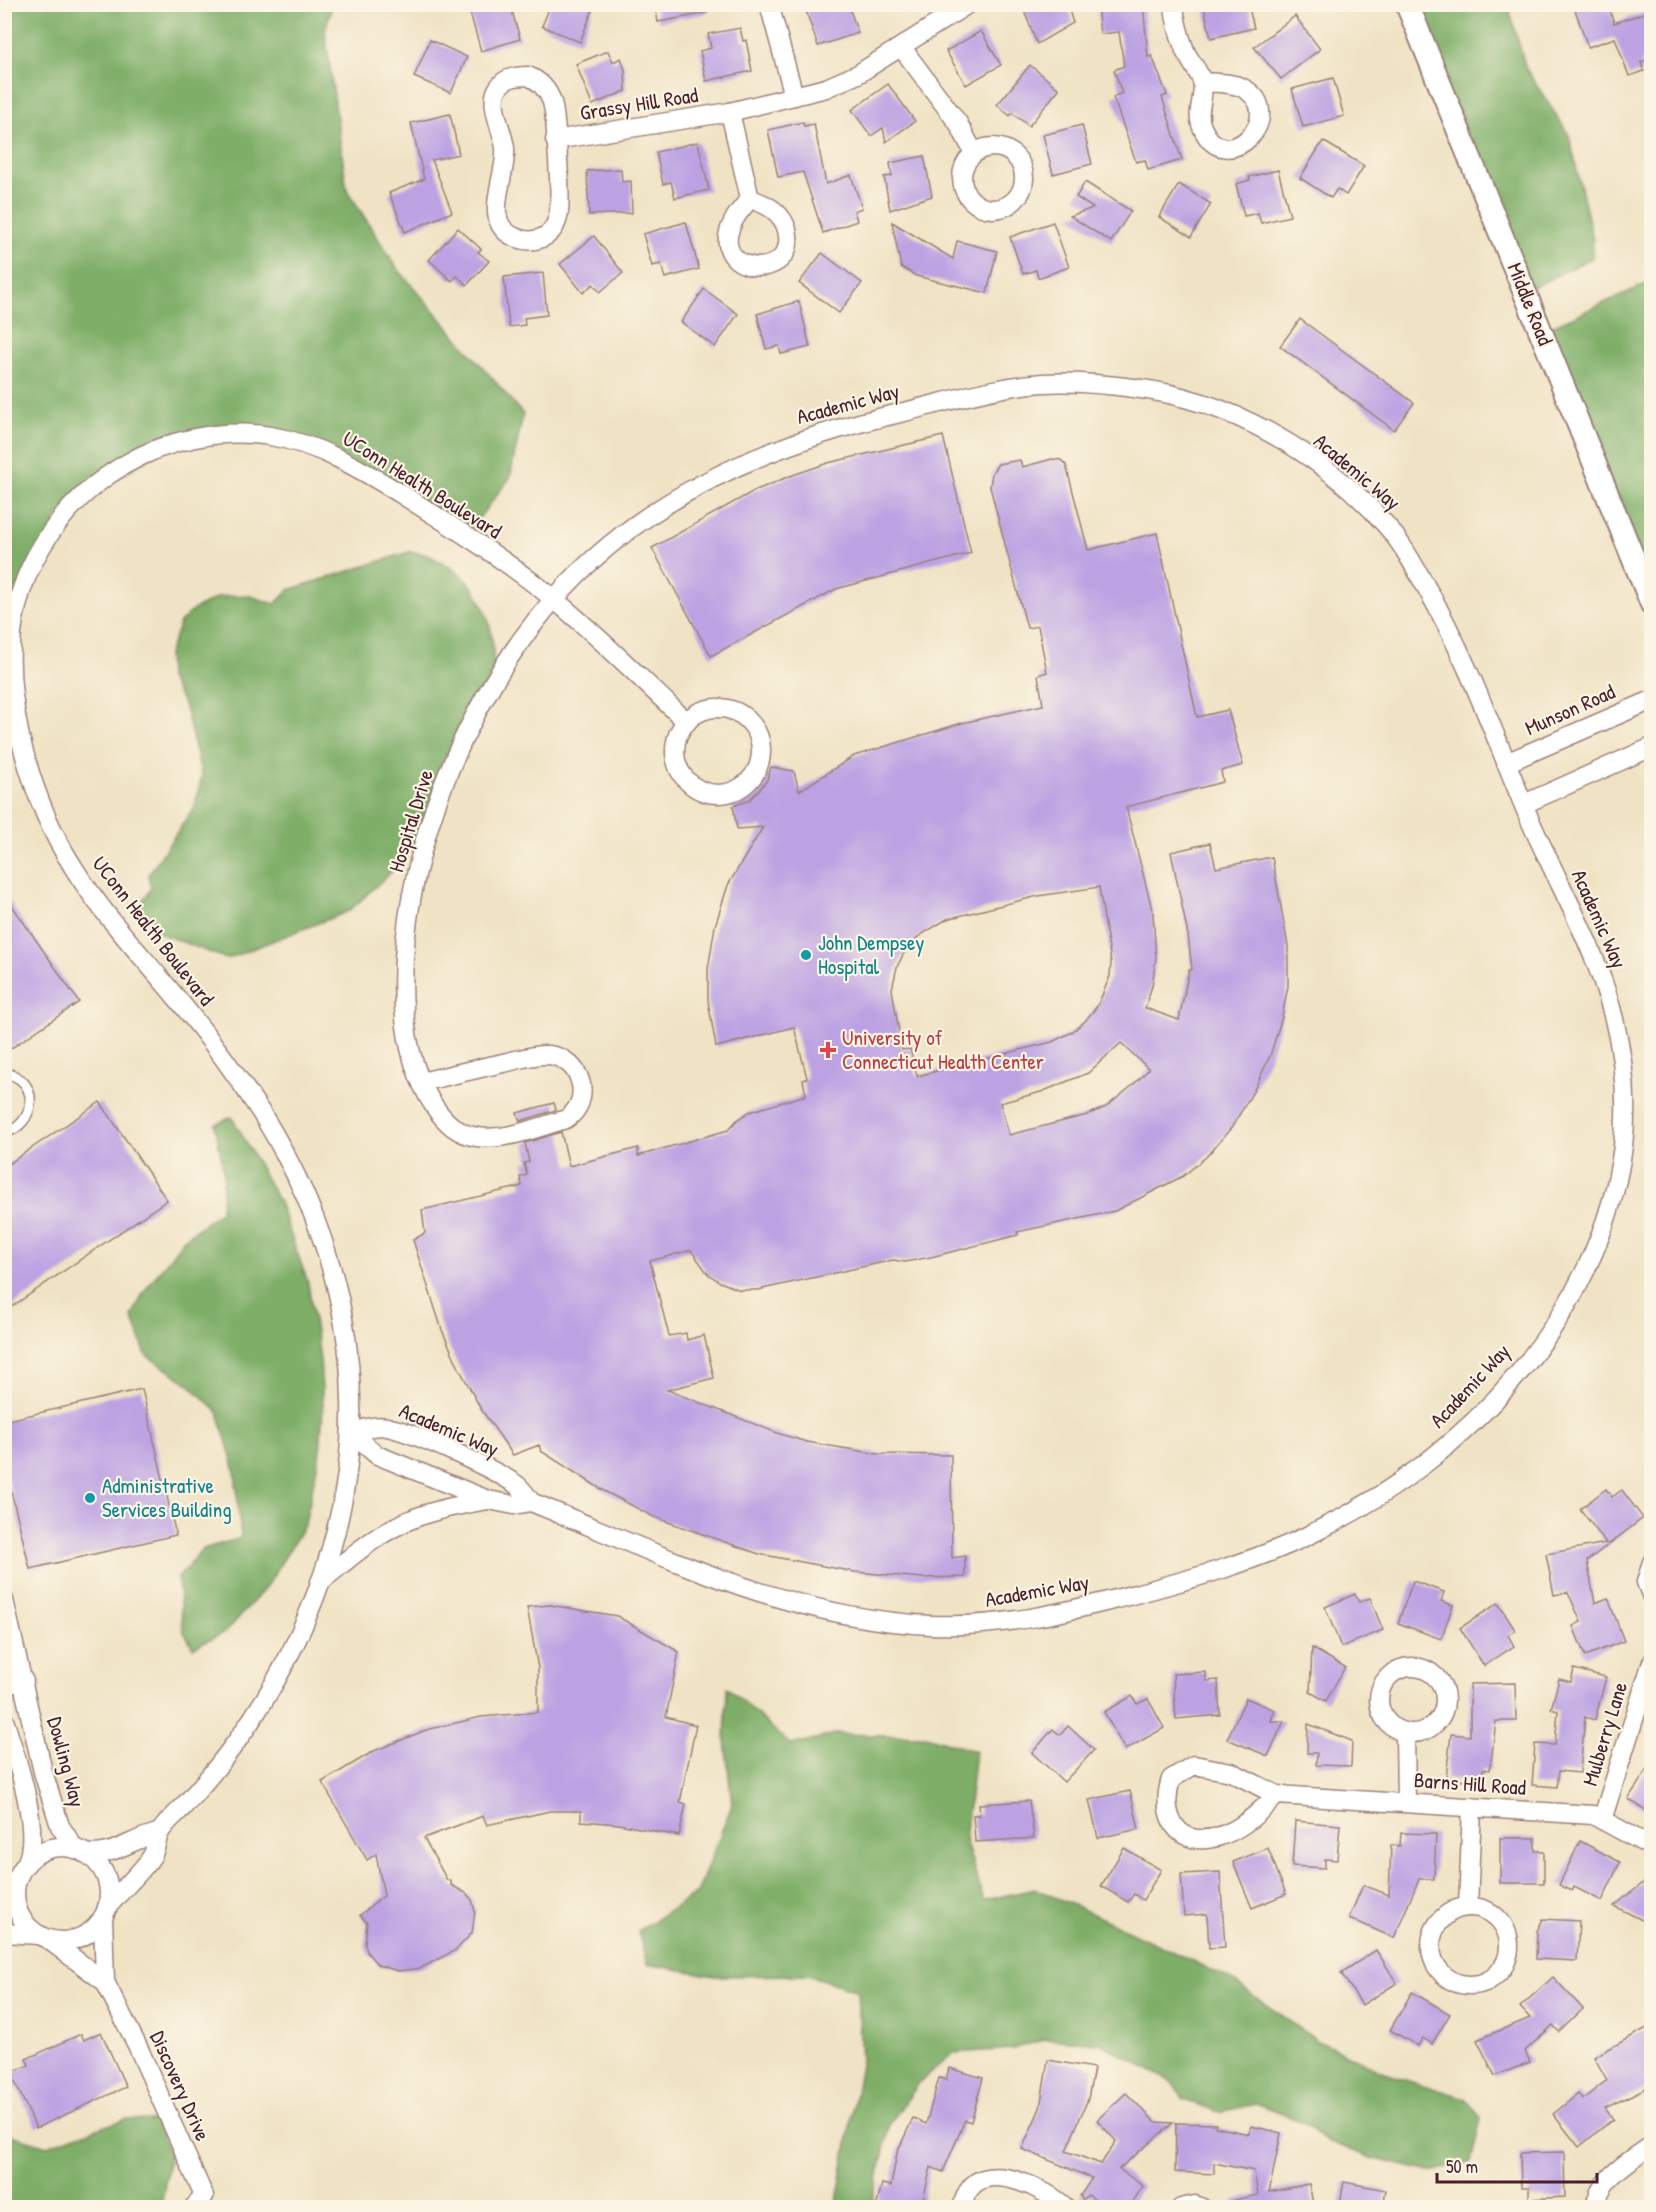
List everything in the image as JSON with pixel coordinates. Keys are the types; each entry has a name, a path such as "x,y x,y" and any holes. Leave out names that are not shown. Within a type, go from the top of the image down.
{"street":[{"path":"769,4 794,96"},
{"name":"Grassy Hill Road","path":"555,140 730,112 826,88 858,74 902,48 968,4"},
{"path":"1174,4 1180,38 1202,82"},
{"name":"Middle Road","path":"1407,4 1652,604"},
{"path":"902,48 958,123 974,153"},
{"name":"Grassy Hill Road","path":"528,76 544,87 553,104 555,140 560,208 555,226 541,239 518,239 504,230 497,213 497,196 506,158 494,98 498,88 506,80 528,76"},
{"name":"Grassy Hill Road","path":"730,112 750,199"},
{"name":"Academic Way","path":"351,1433 377,1455 488,1500 514,1505 531,1503 778,1599 894,1622 958,1625 996,1623 1064,1612 1218,1570 1282,1547 1321,1530 1399,1482 1466,1428 1508,1382 1551,1328 1590,1262 1603,1232 1618,1178 1625,1130 1625,1097 1614,1020 1594,961 1441,614 1406,551 1384,522 1327,471 1283,441 1221,409 1172,393 1090,384 1041,383 881,417 794,442 723,472 663,507 608,548 554,600"},
{"name":"UConn Health Boulevard","path":"105,1912 153,1855 159,1833 219,1765 256,1712 298,1636 318,1583 344,1499 351,1433 350,1373 342,1310 324,1241 303,1187 266,1121 223,1058 82,881 58,842 43,810 23,748 13,698 11,651 15,611 28,574 51,532 94,485 123,466 153,451 199,438 245,433 264,435 305,445 365,472 454,528 554,600 687,722"},
{"name":"Hospital Drive","path":"421,1082 532,1056 553,1056 568,1063 577,1071 582,1100 574,1114 555,1123 501,1136 475,1137 462,1133 447,1122 421,1082 411,1056 407,1032 405,968 413,900 428,832 450,768 480,707 517,648 554,600"},
{"name":"Munson Road","path":"1506,763 1652,700"},
{"path":"720,709 735,712 747,720 758,738 761,752 755,773 745,784 726,794 711,794 698,789 686,780 678,768 675,754 677,740 687,722 706,710 720,709"},
{"path":"1524,804 1652,747"},
{"name":"Academic Way","path":"351,1433 374,1427 388,1427 450,1451 511,1482 521,1489 531,1503"},
{"name":"Academic Way","path":"318,1583 367,1545 400,1524 441,1510 488,1500"},
{"path":"1652,1562 1646,1582 1652,1597"},
{"name":"Dowling Way","path":"4,1600 51,1802 64,1835 80,1851"},
{"name":"Mulberry Lane","path":"1602,1820 1652,1662"},
{"path":"4,1685 24,1682"},
{"path":"4,1720 20,1769 31,1836 15,1889 17,1907 25,1924 44,1937"},
{"path":"1405,1732 1406,1802"},
{"name":"Barns Hill Road","path":"1277,1795 1252,1819 1236,1829 1219,1837 1201,1839 1185,1834 1174,1827 1168,1814 1165,1796 1171,1779 1194,1765 1231,1772 1277,1795 1593,1815 1652,1847"},
{"path":"1468,1907 1472,1807"},
{"path":"4,1888 23,1868 48,1849 107,1852 142,1836 159,1833"},
{"path":"4,1933 66,1941 84,1936 105,1912 108,1890 103,1872 80,1851"},
{"path":"1468,1907 1485,1909 1497,1919 1508,1944 1507,1957 1498,1973 1480,1984 1470,1985 1457,1983 1441,1973 1431,1951 1432,1935 1438,1923 1457,1909 1468,1907"},
{"name":"Discovery Drive","path":"105,1912 105,1982"},
{"name":"Discovery Drive","path":"44,1937 105,1982 138,2047 204,2196 193,2208"},
{"path":"1595,2208 1598,2193 1607,2180 1652,2145"},
{"path":"962,2208 969,2189 981,2180 1008,2177 1057,2199 1066,2208"},
{"path":"1181,2208 1195,2205 1202,2208"}],"lane":[{"path":"4,1063 8,1074 25,1084 32,1104 24,1123 16,1130 4,1133"}],"green space":[{"path":"4,5 332,5 325,31 347,190 397,268 523,414 510,478 465,536 319,450 250,432 172,443 58,516 5,638"},
{"path":"1407,5 1508,5 1526,69 1569,135 1593,240 1592,258 1525,291"},
{"path":"1651,282 1651,604 1541,331"},
{"path":"409,552 430,556 443,563 457,572 477,595 489,623 493,670 429,822 404,860 349,911 227,959 154,931 139,905 151,889 148,875 194,808 202,776 185,707 169,678 168,655 180,623 193,610 218,597 247,595 275,604 289,590"},
{"path":"232,1117 279,1202 308,1283 320,1358 323,1407 320,1452 305,1524 267,1586 226,1632 193,1648 183,1630 178,1578 203,1549 241,1538 235,1471 218,1412 187,1383 146,1355 132,1317 143,1293 184,1239 221,1211 224,1174 215,1124"},
{"path":"727,1687 791,1745 835,1734 926,1736 975,1751 965,1840 984,1900 1035,1889 1230,1979 1316,2040 1390,2075 1465,2098 1481,2118 1471,2162 1430,2172 1371,2158 1323,2139 1303,2122 1256,2104 1219,2112 1184,2100 1175,2084 1100,2043 1045,2039 1013,2049 953,2053 919,2083 890,2123 871,2207 836,2207 861,2064 858,1991 808,1975 715,1976 647,1964 638,1931 697,1893 732,1805 725,1740"},
{"path":"126,2119 155,2121 170,2154 161,2207 5,2207 5,2133 47,2146"}],"building":[{"path":"477,4 510,4 520,39 481,51 470,13"},
{"path":"551,4 595,4 580,42 542,26"},
{"path":"655,4 706,4 707,13 658,22"},
{"path":"815,4 848,4 858,33 818,46 805,8"},
{"path":"1034,4 1067,4 1073,23 1037,44 1023,8"},
{"path":"1097,4 1143,4 1148,57 1152,56 1167,95 1162,97 1182,160 1148,170 1145,160 1136,162 1113,97 1122,93 1114,70 1124,66 1119,32 1100,34"},
{"path":"1203,4 1248,4 1254,28 1211,38"},
{"path":"1573,4 1608,4 1614,23 1647,12 1652,24 1652,58 1641,62 1644,71 1629,76 1615,38 1588,47"},
{"path":"1295,16 1320,49 1281,79 1254,47"},
{"path":"740,28 743,41 746,40 752,71 706,81 700,51 711,48 708,34"},
{"path":"981,31 1001,65 966,85 946,51"},
{"path":"430,40 467,57 451,93 414,77"},
{"path":"608,51 613,62 621,58 625,70 626,91 592,105 576,64"},
{"path":"1030,65 1059,89 1029,126 1012,113 1010,116 997,105"},
{"path":"1333,78 1344,116 1303,127 1292,89"},
{"path":"888,84 915,121 886,142 883,128 871,136 852,110"},
{"path":"450,114 459,154 432,160 452,212 405,232 389,193 424,179 411,123"},
{"path":"803,122 804,126 814,124 826,184 851,175 862,208 854,211 857,221 823,233 803,172 778,177 768,130"},
{"path":"1082,125 1092,164 1053,174 1043,135"},
{"path":"1323,141 1364,166 1346,195 1337,189 1331,198 1300,178"},
{"path":"698,142 709,190 675,198 671,182 663,184 656,152"},
{"path":"924,156 932,196 890,210 884,177 892,176 890,163"},
{"path":"621,169 622,182 631,181 632,213 589,215 587,171"},
{"path":"1278,170 1290,216 1261,223 1258,213 1244,216 1236,184 1250,180 1249,177"},
{"path":"1085,182 1131,211 1111,242 1070,216 1093,208 1076,197"},
{"path":"1179,184 1211,204 1191,237 1159,217"},
{"path":"686,222 699,269 665,278 661,264 652,266 643,234"},
{"path":"892,222 953,259 957,241 997,251 987,293 916,276 901,267"},
{"path":"1053,222 1069,267 1038,278 1036,270 1023,274 1010,237"},
{"path":"458,228 481,249 478,252 489,261 467,285 457,276 452,281 429,260"},
{"path":"594,236 623,273 600,292 593,284 583,293 560,264"},
{"path":"822,253 862,283 839,313 799,283"},
{"path":"543,273 547,315 524,318 525,325 509,327 504,277"},
{"path":"704,289 738,314 715,347 681,322"},
{"path":"799,301 810,347 781,354 779,346 766,349 757,314"},
{"path":"1300,319 1414,403 1394,430 1280,346"},
{"path":"943,436 971,553 836,589 711,656 652,548 754,491 790,476 828,463"},
{"name":"John Dempsey Hospital","path":"1052,459 1061,460 1066,465 1088,550 1157,533 1197,717 1228,710 1243,765 1221,771 1223,782 1126,807 1153,913 1156,958 1152,986 1145,1008 1179,1020 1189,970 1192,970 1188,935 1171,852 1210,843 1216,868 1272,857 1288,946 1288,986 1282,1017 1270,1056 1254,1090 1232,1127 1206,1157 1183,1176 1115,1211 1017,1232 1018,1235 931,1257 905,1262 893,1260 758,1290 740,1290 720,1282 708,1274 691,1250 650,1261 669,1336 686,1333 687,1340 704,1335 714,1378 667,1390 780,1434 807,1442 878,1454 951,1455 952,1558 965,1556 965,1577 922,1578 855,1572 759,1554 654,1517 604,1491 541,1451 539,1445 513,1455 481,1409 459,1368 442,1330 413,1240 425,1233 422,1210 522,1186 520,1177 527,1175 524,1163 529,1162 525,1143 561,1132 569,1166 638,1148 638,1156 728,1130 749,1112 806,1095 803,1080 807,1078 794,1027 716,1047 708,1001 708,969 715,926 728,885 763,827 737,829 733,806 749,800 759,790 767,780 771,767 794,771 799,791 854,756 962,723 1043,705 1038,675 1047,672 1038,626 1027,628 990,487 992,473 998,464 1020,460 1022,467","holes":["1099,887 1111,962 1110,976 1098,1005 1085,1021 1072,1032 1052,1042 917,1076 910,1049 902,1050 892,989 897,967 904,953 919,936 947,919 1038,896","1121,1043 1149,1069 1133,1085 1106,1107 1087,1115 1009,1135 1000,1103 1041,1092 1088,1073"]},
{"path":"4,894 79,1002 4,1053"},
{"path":"100,1102 167,1200 4,1312 4,1167"},
{"path":"554,1103 556,1110 520,1121 517,1113"},
{"name":"Administrative Services Building","path":"142,1389 176,1535 30,1569 4,1462 4,1421"},
{"path":"1606,1489 1612,1497 1622,1490 1643,1518 1587,1561 1595,1603 1608,1598 1624,1641 1585,1656 1573,1626 1581,1622 1568,1592 1554,1595 1546,1554 1606,1543 1580,1509"},
{"path":"1413,1581 1444,1592 1441,1601 1453,1605 1441,1639 1398,1623"},
{"path":"1355,1594 1359,1602 1370,1598 1383,1630 1341,1647 1325,1607"},
{"path":"1498,1603 1515,1630 1508,1635 1514,1646 1484,1666 1460,1628"},
{"path":"550,1605 617,1616 679,1652 666,1717 696,1725 680,1802 686,1804 679,1836 619,1824 581,1821 581,1811 550,1811 487,1825 483,1816 424,1838 447,1880 472,1900 475,1911 472,1933 456,1950 421,1968 398,1971 378,1965 367,1952 365,1944 367,1923 360,1915 384,1896 376,1854 367,1860 322,1782 374,1751 426,1730 481,1717 538,1712 538,1668 527,1607"},
{"path":"1312,1648 1345,1667 1326,1701 1310,1692"},
{"path":"1574,1669 1606,1677 1595,1720 1585,1717 1580,1773 1559,1771 1557,1787 1532,1785 1535,1744 1555,1745 1558,1711 1551,1709 1559,1679 1571,1682"},
{"path":"1206,1672 1206,1681 1218,1680 1220,1715 1176,1719 1173,1674"},
{"path":"1515,1683 1516,1721 1496,1721 1490,1770 1483,1769 1482,1782 1446,1778 1451,1734 1470,1736 1470,1684"},
{"path":"1132,1696 1137,1704 1148,1699 1164,1728 1125,1750 1104,1712"},
{"path":"1246,1698 1275,1710 1271,1721 1284,1721 1268,1756 1227,1739"},
{"path":"1308,1724 1352,1741 1351,1766 1316,1765 1317,1753 1307,1753"},
{"path":"1068,1726 1094,1750 1064,1782 1032,1753 1053,1729 1060,1735"},
{"path":"1652,1762 1652,1814 1628,1799"},
{"path":"1130,1791 1139,1829 1098,1838 1089,1800"},
{"path":"1029,1801 1034,1838 975,1842 973,1815 980,1815 979,1804"},
{"path":"1295,1821 1340,1825 1337,1860 1325,1859 1325,1868 1292,1866"},
{"path":"1401,1833 1436,1834 1434,1879 1419,1879 1394,1938 1349,1918 1363,1885 1389,1895 1391,1845 1400,1846"},
{"path":"1500,1838 1535,1838 1535,1851 1544,1851 1544,1883 1500,1883"},
{"path":"1580,1841 1620,1862 1602,1901 1574,1887 1572,1891 1559,1885"},
{"path":"1124,1848 1161,1870 1143,1900 1134,1894 1128,1902 1101,1886"},
{"path":"1268,1848 1286,1894 1252,1908 1233,1862"},
{"path":"1220,1872 1225,1947 1209,1948 1207,1914 1184,1916 1181,1874"},
{"path":"1652,1876 1652,1925 1614,1906"},
{"path":"1543,1919 1579,1921 1577,1961 1536,1959 1537,1931"},
{"path":"1376,1950 1397,1983 1362,2005 1341,1973"},
{"path":"1553,1977 1583,2009 1559,2032 1553,2025 1525,2051 1530,2062 1495,2076 1477,2040 1530,2018 1520,2007"},
{"path":"1412,1992 1450,2014 1432,2044 1423,2038 1418,2046 1390,2030"},
{"path":"1652,2025 1652,2085 1605,2108 1613,2119 1579,2147 1553,2114 1578,2094 1583,2099 1607,2080 1594,2057"},
{"path":"101,2032 126,2087 36,2128 11,2073 29,2065 26,2059 81,2034 84,2040"},
{"path":"1048,2060 1094,2068 1088,2099 1066,2151 1101,2164 1116,2141 1097,2120 1126,2093 1155,2122 1173,2123 1119,2169 1143,2186 1129,2208 1107,2208 1088,2195 1083,2200 1080,2196 1092,2178 1022,2149 1040,2108"},
{"path":"949,2068 983,2078 971,2122 965,2120 943,2172 931,2167 921,2208 876,2208 882,2184 891,2186 897,2153 913,2118 926,2124 939,2078 946,2080"},
{"path":"1176,2123 1216,2124 1215,2127 1249,2134 1251,2126 1281,2133 1269,2192 1309,2184 1314,2208 1234,2208 1234,2200 1258,2195 1254,2171 1214,2163 1214,2174 1175,2172"},
{"path":"1564,2152 1565,2197 1529,2199 1529,2187 1521,2187 1520,2153"},
{"path":"1344,2182 1386,2190 1383,2208 1339,2208"}],"place":[{"name":"John Dempsey Hospital","path":"806,955"},
{"name":"University of Connecticut Health Center","path":"828,1050"},
{"name":"Administrative Services Building","path":"90,1498"}]}
